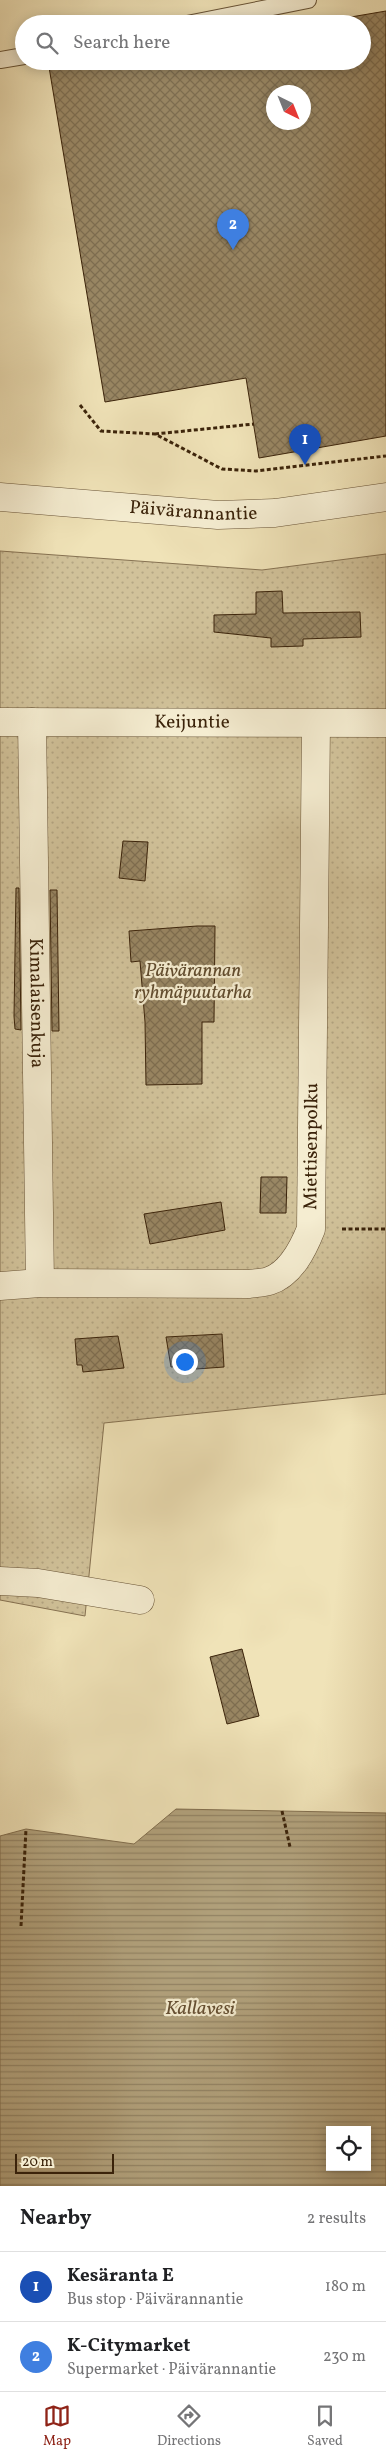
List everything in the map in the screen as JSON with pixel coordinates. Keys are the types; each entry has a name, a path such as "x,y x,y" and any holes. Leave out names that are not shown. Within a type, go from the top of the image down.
{"street":[{"name":"Päivärannantie","path":"0,497 218,515 276,513 386,497"},
{"name":"Keijuntie","path":"0,722 386,723"},
{"name":"Kimalaisenkuja","path":"32,722 40,1283"},
{"name":"Miettisenpolku","path":"0,1286 40,1283 249,1284 270,1281 288,1268 302,1252 310,1229 316,724"},
{"path":"0,1580 38,1583 140,1600"}],"lane":[{"path":"232,15 308,0"},
{"path":"0,60 15,58"}],"path":[{"path":"80,405 101,431 155,434 254,424"},
{"path":"155,434 222,469 256,471 386,456"},
{"path":"310,1229 386,1228"},
{"path":"282,1811 290,1847"},
{"path":"21,1926 26,1829"}],"green space":[{"name":"Päivärannan ryhmäpuutarha","path":"0,551 262,570 386,554 386,1394 104,1423 85,1616 0,1600"}],"water":[{"name":"Kallavesi","path":"176,1809 386,1813 386,2186 0,2186 0,1836 26,1829 134,1844"}],"building":[{"path":"386,11 386,436 259,458 246,378 105,402 50,70 371,70 371,15 363,15"},
{"path":"282,591 283,613 360,612 361,637 303,639 303,646 271,647 271,638 214,632 214,615 256,614 256,592"},
{"path":"123,841 148,842 145,881 119,878"},
{"path":"16,888 19,888 21,1030 15,1029 14,1016"},
{"path":"50,890 57,890 59,1031 52,1031"},
{"path":"215,926 214,1022 202,1022 202,1084 146,1085 145,1022 140,961 131,962 129,931"},
{"path":"261,1177 287,1177 286,1213 260,1213"},
{"path":"221,1202 225,1230 150,1244 144,1214"},
{"path":"222,1334 224,1367 196,1369 196,1365 171,1367 166,1337"},
{"path":"118,1336 124,1368 83,1372 82,1365 77,1365 75,1339"},
{"path":"242,1649 259,1716 227,1724 210,1657"}],"place":[{"name":"K-Citymarket","path":"233,250"},
{"name":"Kesäranta E","path":"305,465"}]}
